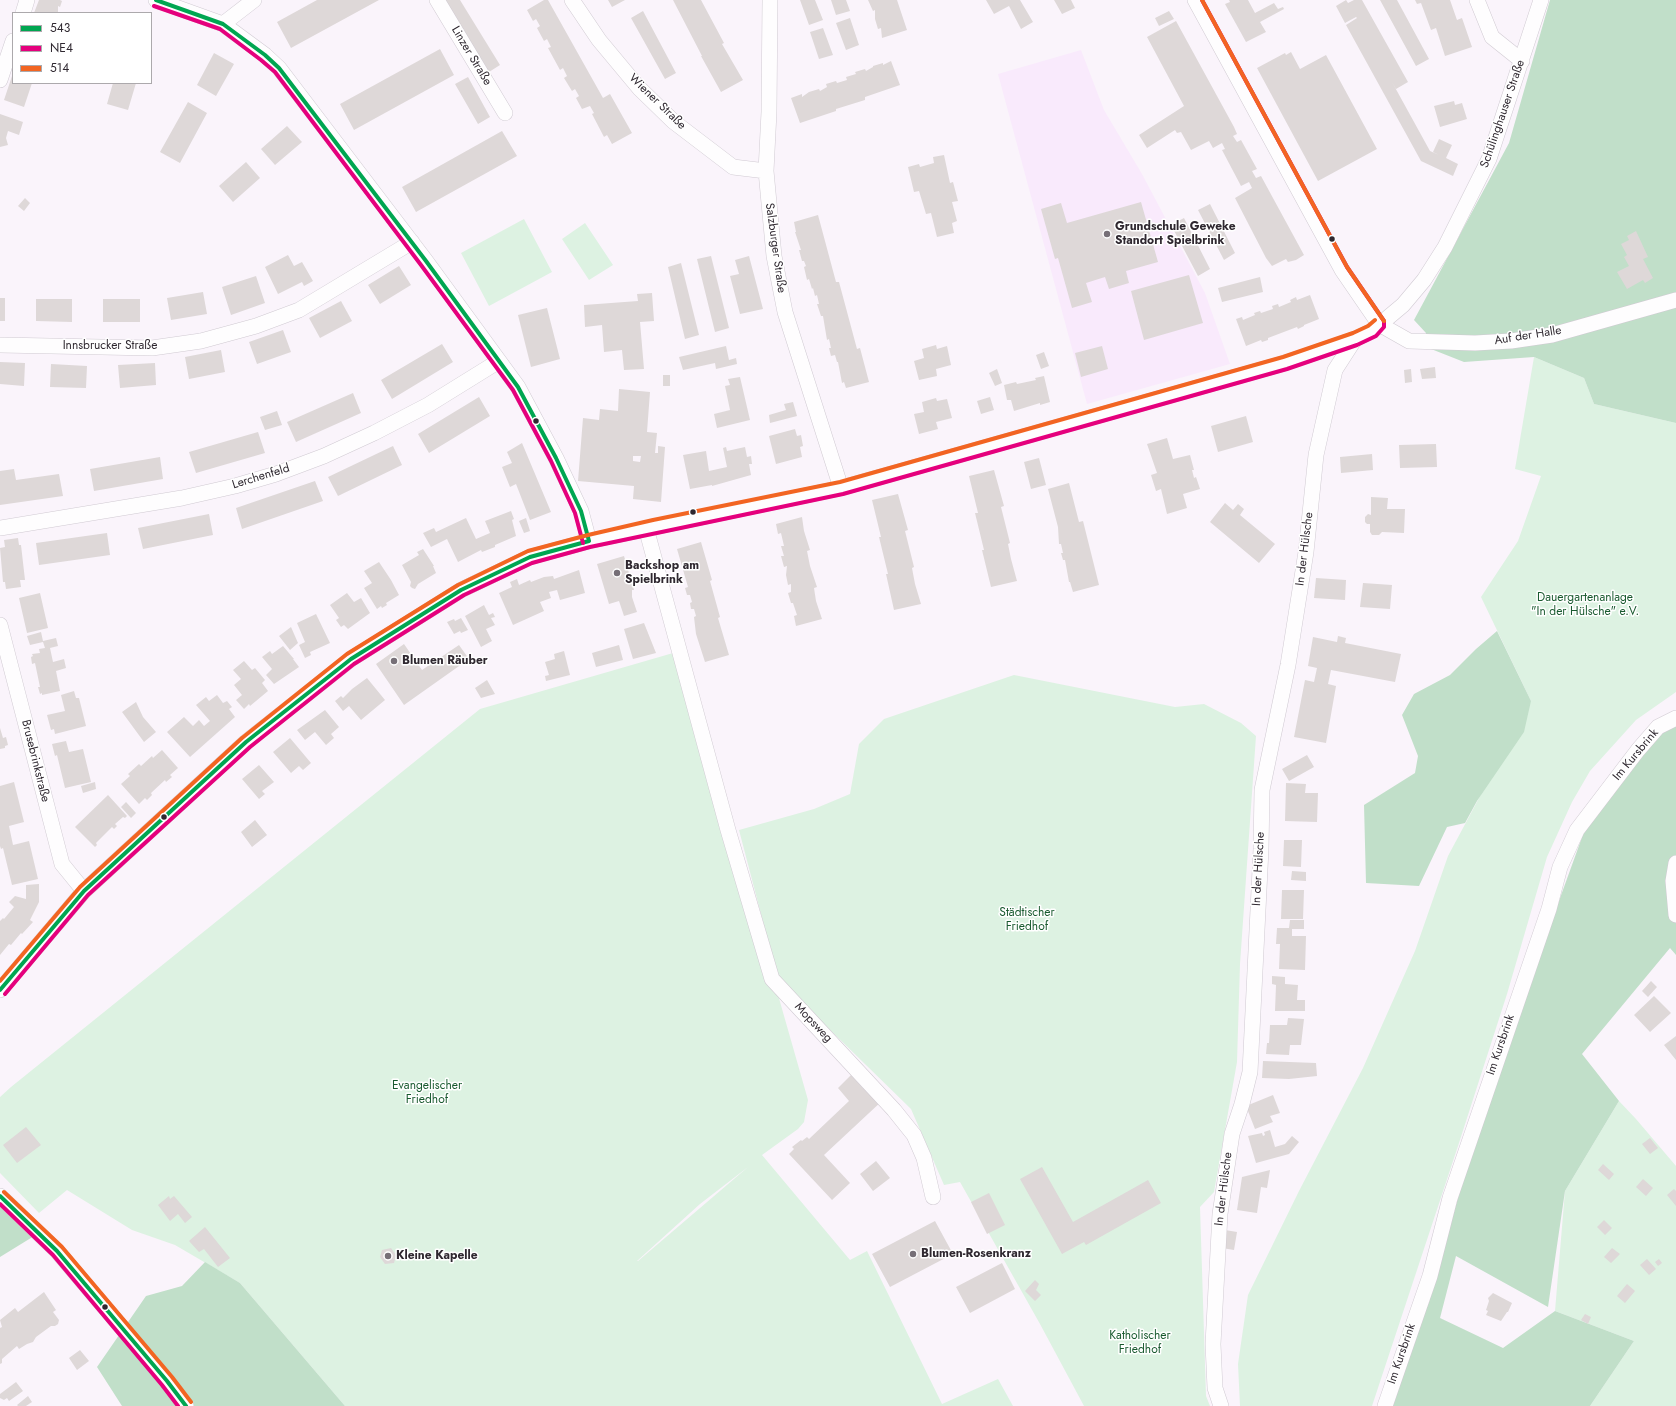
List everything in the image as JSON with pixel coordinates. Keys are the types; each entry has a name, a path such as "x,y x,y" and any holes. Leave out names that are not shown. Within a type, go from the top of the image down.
{"street":[{"path":"22,12 27,0"},
{"path":"156,0 223,24 265,55 279,68 412,242 518,387 556,458 581,511 589,540"},
{"path":"223,24 254,0"},
{"name":"Linzer Straße","path":"437,0 505,113"},
{"name":"Wiener Straße","path":"572,0 599,40 639,88 674,122 733,167 766,171"},
{"name":"Salzburger Straße","path":"770,0 769,104 766,171 774,256 785,312 841,488"},
{"path":"1195,0 1342,270 1379,324"},
{"path":"1477,0 1492,37 1522,61"},
{"name":"Schülinghauser Straße","path":"0,990 84,891 246,742 351,658 461,590 530,558 589,540 841,488 1285,363 1355,339 1372,331 1403,305 1424,280 1445,247 1489,159 1541,0"},
{"path":"0,80 12,44"},
{"name":"Innsbrucker Straße","path":"0,345 152,348 201,341 256,326 299,310 412,242"},
{"name":"Auf der Halle","path":"1379,324 1409,340 1475,343 1511,341 1552,335 1676,300"},
{"name":"In der Hülsche","path":"1221,1406 1216,1388 1213,1344 1220,1214 1232,1134 1242,1104 1250,1072 1261,849 1262,790 1289,658 1306,552 1316,456 1335,370 1355,339"},
{"name":"Lerchenfeld","path":"0,528 182,498 235,486 276,474 324,456 374,433 428,404 499,361"},
{"name":"Mopsweg","path":"646,528 728,830 772,979 894,1110 914,1135 924,1158 933,1197"},
{"name":"Brusebrinkstraße","path":"0,625 62,864 84,891"},
{"name":"Im Kursbrink","path":"1384,1406 1430,1276 1450,1198 1510,1017 1549,909 1560,867 1577,830 1638,750 1658,727 1676,718"},
{"path":"1676,863 1673,881 1676,916"},
{"path":"0,1196 39,1233 66,1262 167,1381 186,1406"}],"shaded area":[{"name":"Grundschule Geweke Standort Spielbrink","path":"1081,50 1104,110 1142,174 1205,293 1230,364 1087,404 998,74"}],"green space":[{"path":"1550,0 1676,0 1676,423 1594,404 1584,378 1534,357 1464,362 1426,347 1426,333 1414,320 1509,143"},
{"path":"524,219 552,272 489,306 461,253"},
{"path":"585,223 613,265 589,280 562,239"},
{"name":"Dauergartenanlage \"In der Hülsche\" e.V.","path":"1534,357 1584,378 1594,404 1676,423 1676,692 1636,720 1590,771 1572,802 1547,857 1507,994 1372,1406 1240,1406 1238,1364 1248,1295 1299,1191 1363,1068 1415,951 1448,856 1531,701 1481,597 1518,541 1541,476 1515,469"},
{"path":"1497,631 1531,701 1524,732 1477,801 1465,823 1447,827 1419,886 1366,883 1364,805 1415,773 1418,756 1402,715 1414,694 1450,675 1476,649"},
{"name":"Evangelischer Friedhof","path":"680,651 808,1100 804,1122 798,1129 762,1155 850,1260 867,1251 942,1404 998,1379 1013,1406 345,1406 240,1283 175,1245 132,1230 67,1190 39,1213 0,1173 0,1097 480,709","holes":["748,1167 638,1261 700,1204"]},
{"name":"Städtischer Friedhof","path":"1014,675 1175,707 1204,704 1241,723 1256,736 1240,964 1237,1062 1214,1192 1200,1207 1206,1396 1210,1406 1084,1406 1040,1324 960,1182 944,1185 911,1109 778,979 739,830 814,809 850,794 859,744 884,719"},
{"path":"1676,723 1676,955 1670,948 1582,1054 1619,1101 1565,1191 1548,1307 1456,1256 1440,1318 1503,1348 1555,1311 1634,1341 1590,1406 1389,1406 1429,1302 1479,1122 1585,829 1661,728"},
{"path":"1619,1101 1676,1166 1676,1406 1590,1406 1634,1341 1555,1311 1565,1191"},
{"path":"0,1196 39,1233 0,1257"},
{"path":"205,1262 240,1283 345,1406 122,1406 97,1367 146,1296 182,1286"}],"building":[{"path":"39,0 62,1 60,7 58,6 58,12 34,12"},
{"path":"317,0 379,0 291,48 277,22"},
{"path":"445,0 460,0 500,65 489,72"},
{"path":"544,0 548,0 603,98 610,94 632,133 612,144 607,135 604,137 592,114 594,113 590,106 582,109 576,98 579,96 575,89 572,91 564,78 567,76 563,68 560,70 548,48 551,47 547,39 544,41 537,28 540,26 536,19 533,21 527,10"},
{"path":"608,0 625,0 612,7"},
{"path":"673,0 701,0 724,43 722,44 743,80 721,92"},
{"path":"800,0 815,0 823,20 809,25"},
{"path":"831,0 846,0 850,11 836,15"},
{"path":"868,0 897,0 907,30 882,38 881,28 878,29 875,19 875,10 873,11"},
{"path":"986,0 1020,0 1033,22 1021,29 1009,6 994,14"},
{"path":"1054,0 1071,0 1075,8 1062,14"},
{"path":"1229,0 1248,0 1255,13 1274,3 1278,9 1283,7 1284,9 1260,22 1266,32 1246,42 1225,4 1230,2"},
{"path":"1346,0 1348,3 1354,0 1362,0 1408,82 1396,89 1392,82 1430,151 1439,155 1433,152 1439,139 1452,145 1446,158 1458,164 1453,176 1421,161 1346,25 1357,18 1356,17 1345,23 1336,6"},
{"path":"1380,0 1397,0 1429,59 1416,66"},
{"path":"1415,0 1450,0 1457,20 1462,18 1472,47 1445,56 1436,28 1431,30 1421,3 1417,4"},
{"path":"643,11 676,73 665,79 631,18"},
{"path":"1169,11 1174,19 1159,26 1155,18"},
{"path":"850,18 859,45 846,50 836,23"},
{"path":"1176,21 1234,127 1237,134 1233,136 1237,142 1241,140 1257,169 1252,171 1256,178 1261,176 1304,255 1296,260 1288,262 1286,259 1272,266 1266,258 1235,198 1252,188 1249,182 1241,186 1222,150 1225,149 1222,143 1213,148 1209,141 1191,150 1181,132 1177,133 1175,130 1147,148 1139,135 1184,106 1147,37"},
{"path":"823,28 833,55 819,59 810,32"},
{"path":"440,49 454,75 354,130 340,104"},
{"path":"1291,52 1300,69 1326,55 1377,149 1318,181 1257,68 1285,53 1286,55"},
{"path":"214,53 234,64 216,96 197,85"},
{"path":"891,61 900,85 865,97 865,100 800,123 791,98 802,94 802,97 809,92 819,89 820,91 827,87 826,84 847,80 846,77 856,74 855,72 865,69 866,71 873,66 883,63 883,65"},
{"path":"12,76 12,84 32,84 24,107 4,100"},
{"path":"468,77 490,117 478,124 455,84"},
{"path":"113,84 136,84 128,110 107,104"},
{"path":"1454,101 1455,105 1462,103 1467,119 1440,127 1434,106"},
{"path":"188,102 207,113 180,163 160,152"},
{"path":"0,114 23,122 19,135 8,131 6,138 8,145 0,147"},
{"path":"287,126 302,142 275,165 261,149"},
{"path":"502,131 517,156 416,212 402,187"},
{"path":"944,155 950,183 953,182 958,201 952,202 957,221 952,223 954,233 937,237 931,213 926,214 919,191 914,192 908,167 919,164 920,167 934,163 933,157"},
{"path":"246,162 260,178 233,202 219,186"},
{"path":"25,198 30,203 24,211 18,206"},
{"path":"1141,202 1158,262 1126,271 1129,283 1109,289 1105,277 1086,283 1092,302 1072,308 1058,258 1055,259 1041,209 1061,203 1067,223"},
{"path":"1210,204 1235,253 1224,260 1198,210"},
{"path":"818,215 836,282 839,282 857,349 860,348 869,382 846,388 844,382 842,383 838,362 835,355 831,356 829,348 831,348 829,339 827,340 823,316 821,316 817,304 819,304 817,295 815,296 809,279 807,280 804,267 806,266 804,261 802,261 799,250 801,250 795,232 794,222"},
{"path":"1184,218 1210,269 1198,276 1171,225"},
{"path":"1636,231 1648,257 1643,259 1653,278 1645,283 1643,280 1627,289 1617,272 1629,266 1624,257 1627,255 1621,244 1629,240 1627,236"},
{"path":"288,255 294,266 302,262 313,281 304,286 302,282 278,294 265,267"},
{"path":"711,256 729,328 715,332 697,259"},
{"path":"749,256 763,309 740,314 730,276 739,274 735,260"},
{"path":"681,263 699,335 685,339 668,267"},
{"path":"399,266 411,285 380,304 368,285"},
{"path":"1189,275 1203,323 1144,340 1131,291"},
{"path":"256,276 265,303 231,315 222,287"},
{"path":"1260,277 1263,292 1222,302 1218,288"},
{"path":"203,292 207,314 171,320 167,298"},
{"path":"652,293 654,321 640,322 644,369 624,370 622,350 604,352 602,325 585,327 584,305 638,301 637,294"},
{"path":"1310,295 1319,319 1298,329 1297,327 1268,338 1268,340 1262,342 1261,340 1246,346 1236,319 1242,317 1243,320 1255,315 1254,313 1260,311 1261,313 1273,309 1272,306 1278,304 1279,307 1291,302 1290,300 1296,297 1297,300"},
{"path":"0,298 5,298 5,321 0,321"},
{"path":"36,299 72,299 72,322 36,321"},
{"path":"103,299 140,299 140,322 103,322"},
{"path":"341,301 352,321 320,338 309,318"},
{"path":"547,308 560,359 531,367 518,315"},
{"path":"283,330 291,352 257,364 249,342"},
{"path":"442,344 453,362 392,399 381,380"},
{"path":"936,345 937,349 947,346 951,365 936,369 937,376 919,380 914,361 924,358 922,349"},
{"path":"726,346 729,360 736,358 737,364 716,369 715,363 683,370 679,357"},
{"path":"1102,346 1108,369 1081,377 1075,353"},
{"path":"221,350 225,372 189,379 185,357"},
{"path":"1044,352 1049,366 1041,369 1036,355"},
{"path":"0,362 25,363 24,386 0,384"},
{"path":"155,363 156,385 120,388 118,365"},
{"path":"51,364 87,366 86,388 50,387"},
{"path":"1435,367 1436,378 1422,379 1420,369"},
{"path":"997,369 1002,383 995,386 989,373"},
{"path":"1411,369 1412,382 1405,383 1404,370"},
{"path":"663,375 670,375 670,386 663,386"},
{"path":"1044,376 1050,402 1040,405 1040,403 1014,411 1011,400 1007,400 1004,385 1036,380 1035,378"},
{"path":"740,377 750,420 717,428 714,414 730,410 725,386 730,385 728,379"},
{"path":"619,389 650,392 647,432 657,433 655,453 658,453 658,446 665,447 661,502 633,499 634,486 578,481 583,418 599,420 600,409 618,411","holes":["633,456 641,456 640,462 633,461"]},
{"path":"353,393 361,413 296,442 287,422"},
{"path":"479,397 490,416 429,453 418,434"},
{"path":"990,397 994,410 981,414 977,401"},
{"path":"936,398 937,401 947,399 952,418 936,422 938,429 919,434 914,414 924,412 922,402"},
{"path":"793,402 797,416 770,423 769,415 786,410 784,404"},
{"path":"277,411 282,425 265,430 260,417"},
{"path":"1246,416 1253,442 1218,452 1211,426"},
{"path":"795,429 797,436 801,435 803,446 800,447 802,457 776,464 769,436"},
{"path":"258,432 265,453 196,473 189,452"},
{"path":"1167,438 1173,459 1190,455 1194,470 1192,470 1194,478 1196,477 1200,489 1183,494 1187,508 1167,514 1161,489 1156,491 1151,475 1157,473 1147,444"},
{"path":"522,443 551,512 530,520 516,484 510,487 502,467 512,463 507,452"},
{"path":"1436,444 1437,467 1400,468 1399,445"},
{"path":"393,446 402,465 338,496 328,477"},
{"path":"726,447 727,451 745,447 747,457 751,456 752,464 749,464 751,475 712,486 690,489 683,455 706,451 709,471 727,467 723,448"},
{"path":"1372,454 1373,470 1341,473 1340,457"},
{"path":"160,457 163,479 94,491 90,469"},
{"path":"1039,458 1046,485 1031,489 1024,462"},
{"path":"14,469 16,480 59,474 63,496 0,505 0,471"},
{"path":"994,470 1004,506 1001,507 1010,543 1008,544 1011,559 1017,581 991,587 975,513 978,513 969,476"},
{"path":"315,481 323,501 242,529 236,508"},
{"path":"1069,483 1079,522 1083,521 1099,585 1073,592 1069,582 1065,560 1063,560 1061,553 1063,553 1061,544 1059,544 1058,527 1048,489"},
{"path":"898,494 908,530 905,531 914,567 912,568 915,584 921,604 894,610 886,574 888,574 879,537 881,537 872,500"},
{"path":"1371,497 1388,498 1387,509 1405,509 1404,533 1382,532 1379,535 1372,535 1370,532 1370,524 1365,522 1365,517 1368,514 1371,515"},
{"path":"1225,503 1233,510 1238,504 1244,509 1240,515 1275,544 1259,563 1210,522"},
{"path":"511,511 514,519 512,520 516,536 495,545 495,547 482,552 481,550 458,562 447,539 431,547 423,533 434,528 436,532 466,518 476,539 490,533 485,521"},
{"path":"209,514 213,535 143,549 138,528"},
{"path":"802,517 804,531 810,550 807,551 810,566 817,587 814,588 816,601 822,619 796,626 794,616 797,615 788,593 791,592 791,584 788,585 786,575 787,566 784,567 781,556 784,556 781,546 784,546 781,533 778,534 776,524"},
{"path":"526,518 530,531 524,533 519,521"},
{"path":"107,533 110,555 39,565 36,543"},
{"path":"18,538 19,545 21,545 25,580 20,580 21,587 6,589 5,582 3,582 0,548 5,547 4,540"},
{"path":"701,542 712,580 710,581 720,617 718,618 729,655 705,662 696,634 694,617 696,616 694,609 691,609 690,603 692,602 690,595 687,595 685,588 688,587 677,549"},
{"path":"423,549 434,566 436,573 418,584 415,589 410,586 411,582 402,565 419,555 417,552"},
{"path":"624,556 634,590 632,590 632,597 637,612 624,616 619,601 609,604 597,564"},
{"path":"379,562 399,595 386,603 387,605 382,608 381,606 377,609 364,588 372,583 364,571"},
{"path":"579,570 585,593 560,600 557,590 549,592 551,598 540,602 544,611 513,625 499,593 512,587 510,582 517,579 519,585 530,580 531,582 544,577 553,576 554,579"},
{"path":"1316,578 1346,580 1345,600 1314,598"},
{"path":"1363,583 1392,585 1390,609 1360,607"},
{"path":"40,593 48,628 27,633 19,598"},
{"path":"347,593 354,602 361,598 370,613 348,629 344,625 341,627 336,620 339,618 330,605"},
{"path":"484,605 489,615 493,613 495,617 491,618 495,625 486,629 492,641 481,647 465,616"},
{"path":"316,614 330,643 310,652 311,655 305,658 299,645 305,642 297,623"},
{"path":"461,618 468,630 461,633 460,631 454,634 447,622 454,619 455,621"},
{"path":"644,623 656,653 633,659 624,629"},
{"path":"291,627 298,643 290,650 279,636"},
{"path":"41,632 43,641 56,638 58,646 50,648 53,662 64,659 66,668 56,671 60,691 42,695 42,693 40,694 38,687 40,687 35,663 32,664 31,657 33,656 32,654 40,653 39,649 45,648 43,642 30,645 27,636"},
{"path":"1338,636 1346,638 1345,643 1401,654 1395,682 1331,670 1328,684 1336,686 1326,743 1294,737 1305,680 1314,682 1317,668 1308,666 1313,637 1337,642"},
{"path":"404,644 422,670 459,645 469,659 404,705 376,664"},
{"path":"619,645 623,660 596,667 592,653"},
{"path":"283,646 299,667 274,684 266,675 272,669 262,657 270,651 272,654"},
{"path":"564,651 570,675 546,681 545,676 549,675 545,662 555,659 554,654"},
{"path":"244,661 252,670 255,668 265,680 262,683 268,691 244,709 236,700 242,695 234,685 241,679 233,670"},
{"path":"367,678 385,700 361,720 349,706 343,711 335,701 341,696 343,698"},
{"path":"487,680 495,694 481,698 475,688"},
{"path":"74,691 76,698 79,698 86,726 55,734 54,729 51,730 47,715 65,711 61,695"},
{"path":"217,695 223,703 227,701 232,707 229,709 235,717 190,757 167,732 184,717 193,726 199,720 204,726 210,721 196,705 206,697 209,701"},
{"path":"136,702 143,717 156,732 144,742 122,712"},
{"path":"325,710 339,727 331,734 334,738 326,745 315,732 305,740 297,730"},
{"path":"0,728 3,738 6,737 8,745 5,746 5,748 0,749"},
{"path":"290,738 311,763 303,770 299,766 291,773 273,752"},
{"path":"66,741 69,752 83,749 91,782 65,788 57,755 55,756 52,744"},
{"path":"162,750 178,768 170,775 172,777 166,782 165,780 151,793 152,795 147,800 145,798 139,804 121,784 130,776 128,774 139,764 141,766 152,756 153,758"},
{"path":"1307,755 1314,767 1289,781 1282,769"},
{"path":"259,765 274,782 262,791 265,794 259,799 242,779"},
{"path":"14,782 24,822 9,826 13,845 29,841 38,879 12,885 3,848 1,849 0,846 0,786"},
{"path":"95,782 96,789 83,793 81,786"},
{"path":"1286,783 1306,784 1305,793 1318,793 1317,822 1285,821"},
{"path":"108,795 127,816 125,818 123,817 115,824 117,826 114,829 112,827 96,843 97,845 95,847 75,827"},
{"path":"126,802 136,813 131,818 121,807"},
{"path":"255,820 267,835 252,847 241,832"},
{"path":"1284,840 1302,840 1301,867 1283,866"},
{"path":"1292,871 1306,872 1306,881 1291,880"},
{"path":"39,884 39,902 30,920 33,922 11,945 9,944 0,955 0,921 3,918 4,919 14,907 9,902 15,896 26,899 26,885"},
{"path":"1282,890 1304,890 1303,919 1281,919"},
{"path":"1290,920 1304,920 1304,929 1292,929 1292,936 1306,936 1305,970 1279,969 1280,944 1276,944 1277,928 1289,928"},
{"path":"1272,976 1285,977 1285,984 1298,985 1297,1000 1305,1000 1305,1011 1275,1011 1276,985 1272,984"},
{"path":"1651,981 1657,987 1648,997 1642,991"},
{"path":"1654,996 1671,1013 1650,1032 1634,1015"},
{"path":"1288,1018 1304,1019 1301,1045 1290,1045 1289,1055 1266,1054 1267,1043 1269,1043 1270,1025 1287,1025"},
{"path":"1676,1036 1676,1060 1664,1045"},
{"path":"1263,1061 1316,1063 1317,1076 1289,1079 1262,1078"},
{"path":"851,1075 863,1088 867,1084 883,1100 824,1155 850,1183 832,1200 789,1154 794,1149 792,1147 807,1137 809,1139 849,1101 838,1088"},
{"path":"1273,1095 1280,1113 1270,1116 1273,1122 1255,1129 1246,1106"},
{"path":"26,1127 41,1145 17,1163 3,1145"},
{"path":"1270,1130 1275,1147 1285,1144 1292,1136 1299,1142 1289,1154 1256,1163 1248,1136 1262,1133 1263,1136 1265,1135 1264,1132"},
{"path":"1650,1138 1658,1148 1650,1154 1642,1144"},
{"path":"876,1161 890,1178 873,1191 860,1174"},
{"path":"1603,1164 1614,1174 1609,1180 1598,1170"},
{"path":"1042,1167 1073,1222 1148,1180 1161,1203 1086,1245 1084,1242 1062,1254 1020,1179"},
{"path":"1270,1170 1267,1188 1261,1187 1257,1213 1237,1210 1242,1177"},
{"path":"1643,1179 1653,1188 1646,1196 1636,1187"},
{"path":"1674,1189 1676,1191 1676,1206 1667,1195"},
{"path":"989,1193 1005,1225 987,1234 971,1202"},
{"path":"169,1196 170,1199 174,1196 192,1217 185,1223 178,1214 170,1221 158,1205"},
{"path":"1604,1220 1612,1228 1605,1235 1597,1227"},
{"name":"Blumen-Rosenkranz","path":"935,1221 953,1254 890,1287 872,1254"},
{"path":"205,1227 230,1258 218,1267 204,1249 199,1252 189,1241"},
{"path":"1225,1230 1237,1232 1234,1250 1222,1248"},
{"name":"Kleine Kapelle","path":"391,1248 396,1255 394,1263 385,1264 380,1257 382,1250"},
{"path":"1612,1248 1620,1254 1611,1263 1604,1257"},
{"path":"1647,1259 1656,1269 1649,1275 1640,1265"},
{"path":"1659,1259 1662,1263 1658,1266 1655,1262"},
{"path":"1002,1263 1015,1289 970,1313 956,1287"},
{"path":"1035,1280 1039,1284 1036,1290 1041,1295 1035,1301 1025,1291"},
{"path":"1627,1284 1635,1291 1625,1303 1617,1296"},
{"path":"44,1292 56,1310 53,1312 59,1320 58,1324 51,1326 36,1337 33,1342 19,1349 17,1346 2,1359 2,1363 0,1364 0,1328 2,1327 0,1320 15,1308 18,1312"},
{"path":"1493,1293 1512,1303 1508,1312 1501,1321 1486,1315 1488,1311 1486,1310 1489,1301 1488,1298"},
{"path":"1585,1314 1591,1317 1588,1324 1581,1320"},
{"path":"80,1350 89,1361 77,1370 69,1358"},
{"path":"16,1382 23,1391 9,1401 7,1398 4,1400 0,1398 0,1394"},
{"path":"28,1396 32,1402 26,1406 17,1405"}],"transit line":[{"name":"543","path":"156,0 223,24 265,55 279,68 426,261 518,387 556,458 581,511 589,541"},
{"name":"NE4","path":"5,994 88,895 250,747 354,664 464,595 532,563 590,547 843,494 1287,369 1357,345 1376,336 1384,327 1384,321 1347,267 1202,0"},
{"name":"514","path":"1202,0 1347,267 1384,321"},
{"name":"NE4","path":"154,6 220,29 275,72 421,265 513,390 551,461 575,513 583,543"},
{"name":"514","path":"0,981 80,887 242,738 347,654 458,585 528,551 653,520 840,482 1283,357 1353,333 1368,326 1375,320"},
{"name":"543","path":"0,990 84,891 246,742 351,659 461,590 530,557 589,541"},
{"name":"514","path":"4,1192 62,1247 172,1377 191,1402"},
{"name":"543","path":"0,1196 57,1251 167,1381 186,1406"},
{"name":"NE4","path":"0,1204 53,1255 178,1406"}],"place":[{"name":"Grundschule Geweke Standort Spielbrink","path":"1107,234"},
{"name":"Backshop am Spielbrink","path":"617,573"},
{"name":"Blumen Räuber","path":"394,661"},
{"name":"Blumen-Rosenkranz","path":"913,1254"},
{"name":"Kleine Kapelle","path":"388,1256"}],"park label":[{"name":"Katholischer Friedhof","path":"1140,1343"}]}
